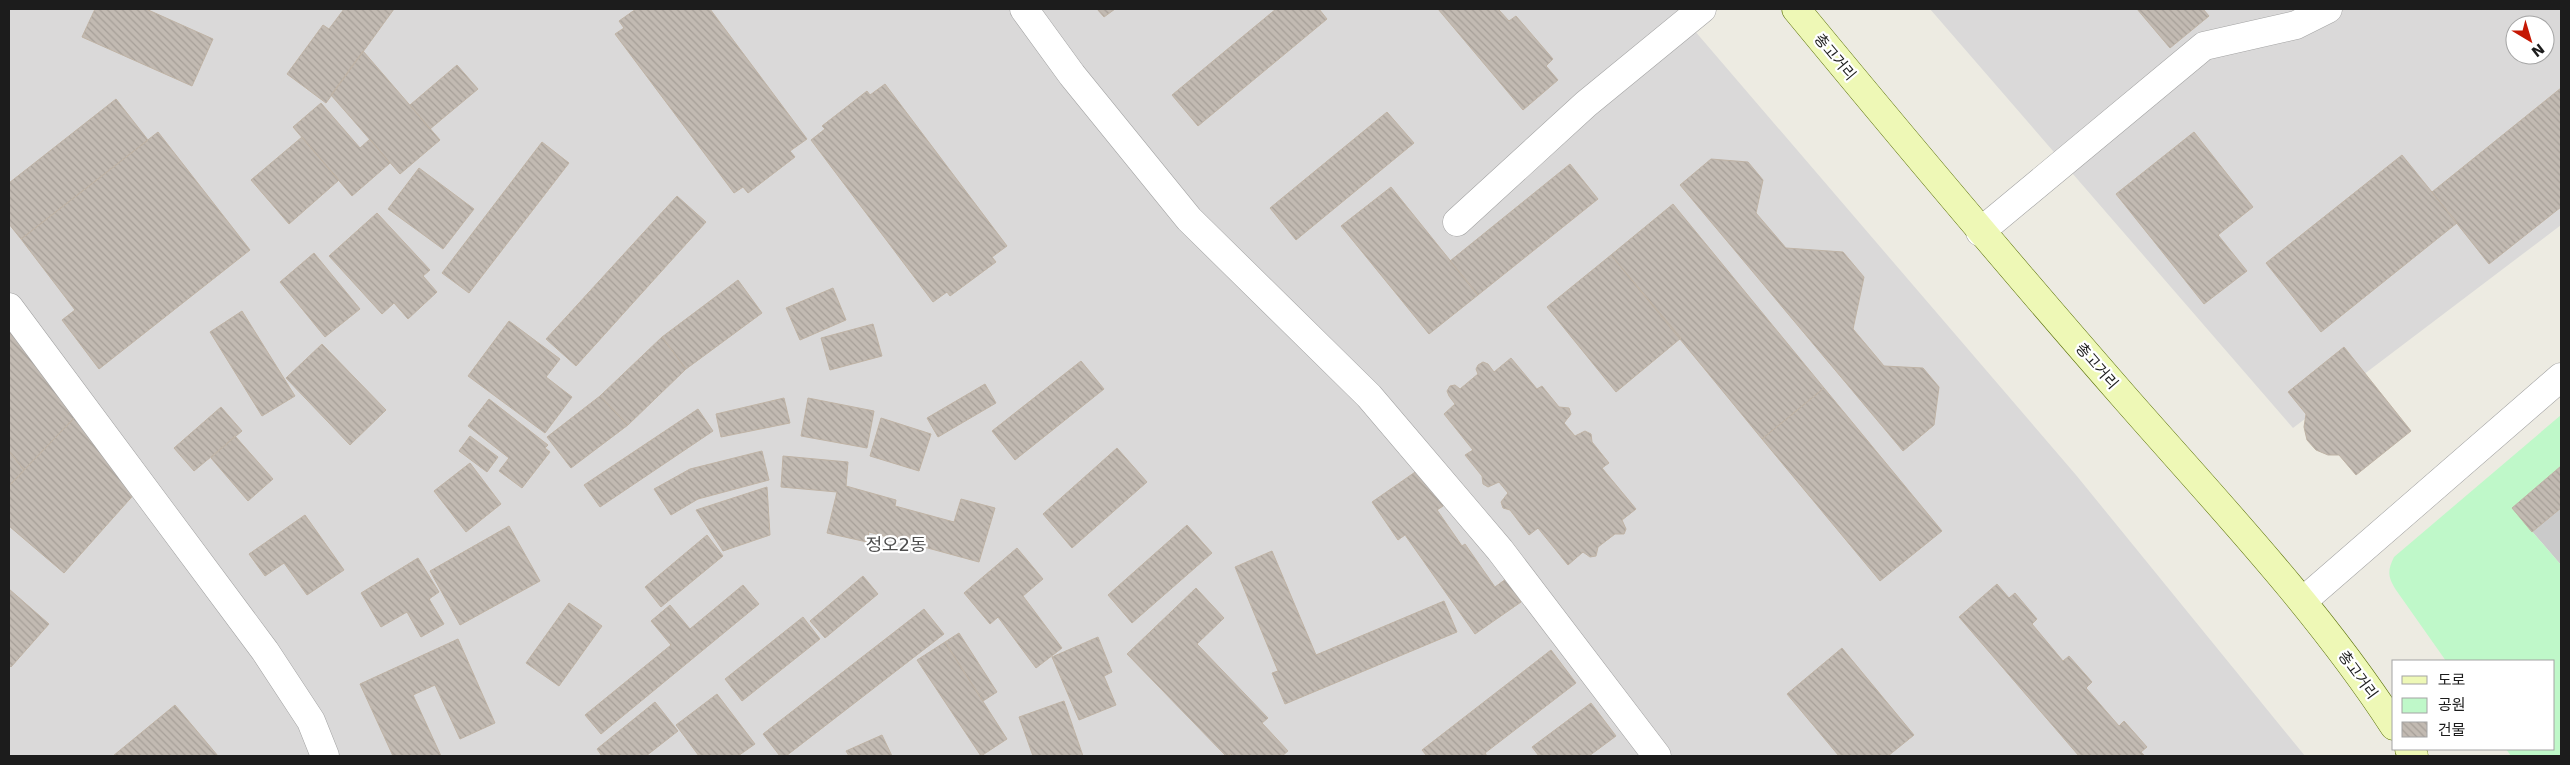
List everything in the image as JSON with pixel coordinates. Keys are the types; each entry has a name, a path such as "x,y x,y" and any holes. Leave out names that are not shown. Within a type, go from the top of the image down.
{"main road":[{"name":"총고거리","path":"1796,9 1980,232 2303,601 2366,683 2392,723"}],"street":[{"path":"1024,9 1072,76 1189,219 1369,396 1500,550 1657,756"},
{"path":"1457,222 1586,104 1702,9"},
{"path":"1980,232 2204,46 2296,25 2328,9"},
{"path":"9,307 265,651 311,721 326,756"},
{"path":"2303,601 2561,376"}],"shaded area":[{"path":"9,9 1676,9 2076,475 2305,756 9,756"},
{"path":"1930,9 2561,9 2561,225 2293,428"},
{"path":"2561,466 2561,565 2512,508"}],"green space":[{"path":"2561,415 2561,466 2512,508 2561,565 2561,756 2511,756 2507,750 2555,750 2555,660 2445,660 2391,581 2389,570 2394,557"}],"building":[{"path":"95,9 146,9 213,39 192,86 82,37"},
{"path":"344,9 394,9 326,103 287,74 323,25 329,29"},
{"path":"636,9 710,9 807,139 790,151 795,157 748,193 743,187 734,193 615,34 624,28 619,21"},
{"path":"1097,9 1115,9 1104,17"},
{"path":"1276,9 1319,9 1327,19 1198,126 1172,95"},
{"path":"1438,9 1498,9 1509,21 1516,16 1553,59 1546,66 1558,80 1523,110"},
{"path":"2137,9 2203,9 2209,16 2170,48"},
{"path":"363,51 440,140 400,174 331,95"},
{"path":"457,65 478,89 430,129 410,105"},
{"path":"885,84 1007,246 992,257 996,262 950,296 947,292 933,302 811,140 825,129 822,126 867,91 870,95"},
{"path":"2561,88 2561,207 2489,264 2432,192"},
{"path":"116,99 148,140 21,239 9,224 9,183"},
{"path":"321,103 360,148 370,139 390,163 352,196 293,127"},
{"path":"1387,112 1414,143 1296,240 1270,208"},
{"path":"158,132 250,250 99,369 62,320 75,310 21,239"},
{"path":"2194,132 2253,207 2218,235 2247,271 2204,304 2116,194"},
{"path":"302,137 339,180 289,224 251,180"},
{"path":"542,142 569,163 469,293 442,273"},
{"path":"2402,155 2457,223 2321,332 2266,263"},
{"path":"1711,159 1748,162 1763,180 1756,213 1786,248 1843,252 1864,277 1853,329 1884,366 1923,368 1939,387 1934,425 1903,451 1680,185"},
{"path":"1570,164 1598,199 1478,295 1450,261"},
{"path":"419,168 474,209 443,249 388,209"},
{"path":"1391,187 1478,295 1429,334 1341,226"},
{"path":"677,196 706,222 576,366 546,339"},
{"path":"1673,204 1824,388 1762,439 1611,255"},
{"path":"377,213 430,270 423,276 437,292 408,319 394,303 382,314 329,256"},
{"path":"314,253 360,309 325,337 280,282"},
{"path":"1611,255 1681,338 1616,392 1547,307"},
{"path":"738,280 762,313 686,369 662,337"},
{"path":"833,288 846,320 800,340 786,308"},
{"path":"242,311 295,396 262,416 210,332"},
{"path":"509,321 560,359 546,377 572,397 545,433 468,376"},
{"path":"9,324 78,414 24,470 9,451"},
{"path":"873,324 882,356 830,370 821,338"},
{"path":"662,337 686,369 628,425 600,396"},
{"path":"322,344 386,410 350,445 286,378"},
{"path":"2344,347 2411,431 2356,475 2339,455 2328,455 2316,450 2307,440 2304,427 2306,414 2288,392"},
{"path":"1511,358 1537,389 1542,386 1559,407 1569,408 1571,414 1564,423 1575,436 1585,431 1591,434 1592,442 1609,463 1602,468 1636,509 1622,520 1626,529 1624,534 1615,534 1598,547 1596,556 1590,557 1583,552 1568,565 1538,528 1529,535 1510,510 1503,508 1501,502 1508,493 1499,482 1488,487 1483,484 1482,476 1465,455 1473,450 1444,414 1455,404 1447,391 1450,386 1455,385 1460,389 1478,374 1476,369 1483,362 1488,364 1494,372"},
{"path":"1081,361 1104,389 1015,460 992,431"},
{"path":"985,384 996,403 938,437 927,418"},
{"path":"1824,388 1942,531 1880,581 1762,439"},
{"path":"600,396 628,425 571,468 547,437"},
{"path":"784,398 790,423 721,437 716,414"},
{"path":"808,398 874,411 867,448 801,436"},
{"path":"489,399 548,445 545,448 550,452 522,488 499,471 509,458 468,426"},
{"path":"221,407 242,431 194,471 174,448"},
{"path":"698,409 713,431 600,507 584,485"},
{"path":"78,414 137,491 64,573 9,526 9,486"},
{"path":"881,418 931,434 919,471 870,456"},
{"path":"235,436 273,479 248,501 211,458"},
{"path":"470,436 498,457 487,472 459,451"},
{"path":"1117,448 1147,482 1072,548 1043,514"},
{"path":"9,451 24,470 9,486"},
{"path":"762,451 769,480 698,499 671,515 654,489 690,469"},
{"path":"783,456 848,462 846,486 896,500 895,506 954,522 961,499 995,508 979,562 869,532 867,542 827,533 837,492 781,487"},
{"path":"470,463 501,504 466,532 434,491"},
{"path":"2561,466 2561,508 2532,532 2512,508"},
{"path":"1421,468 1446,504 1437,510 1462,546 1465,544 1495,587 1506,579 1521,602 1475,634 1405,535 1398,540 1372,502"},
{"path":"767,487 770,535 723,551 696,510"},
{"path":"305,515 344,570 307,595 284,563 265,576 249,554"},
{"path":"1187,525 1212,553 1132,623 1108,595"},
{"path":"509,526 540,581 460,625 430,571"},
{"path":"707,535 723,556 661,607 645,587"},
{"path":"1017,548 1043,579 1023,596 1062,648 1036,668 998,617 990,624 964,593"},
{"path":"1272,551 1316,655 1444,601 1457,632 1285,704 1272,673 1278,671 1235,567"},
{"path":"418,558 439,592 429,599 444,624 421,637 407,612 381,627 361,593"},
{"path":"863,576 878,594 825,638 810,621"},
{"path":"1997,584 2009,598 2015,593 2037,619 2032,624 2063,661 2069,656 2092,682 2086,688 2119,726 2124,721 2147,747 2141,752 2145,756 2079,756 1959,617"},
{"path":"743,585 759,604 601,734 585,715 671,645 651,621 670,605 690,629"},
{"path":"1196,588 1224,618 1197,644 1268,718 1262,723 1288,751 1282,756 1233,756 1231,754 1226,756 1127,654"},
{"path":"9,589 49,624 11,667 9,665"},
{"path":"569,603 602,626 559,686 526,663"},
{"path":"924,609 944,634 786,756 780,756 763,734"},
{"path":"803,617 820,639 742,701 725,679"},
{"path":"959,633 997,692 983,701 945,642"},
{"path":"1098,637 1112,672 1104,676 1116,705 1079,720 1052,657"},
{"path":"458,639 495,723 460,739 435,685 413,695 441,756 393,756 360,684"},
{"path":"945,642 1007,739 981,756 917,660"},
{"path":"1842,648 1914,735 1888,756 1839,756 1787,694"},
{"path":"1551,650 1576,683 1485,753 1487,756 1427,756 1422,750"},
{"path":"717,694 755,744 738,756 699,756 676,725"},
{"path":"1064,701 1083,756 1033,756 1019,717"},
{"path":"655,702 678,731 646,756 602,756 597,749"},
{"path":"1591,703 1616,736 1589,756 1539,756 1532,747"},
{"path":"175,705 218,756 113,756"},
{"path":"882,735 892,756 849,756 846,751"}],"district":[{"name":"정오2동","path":"896,545"}]}
